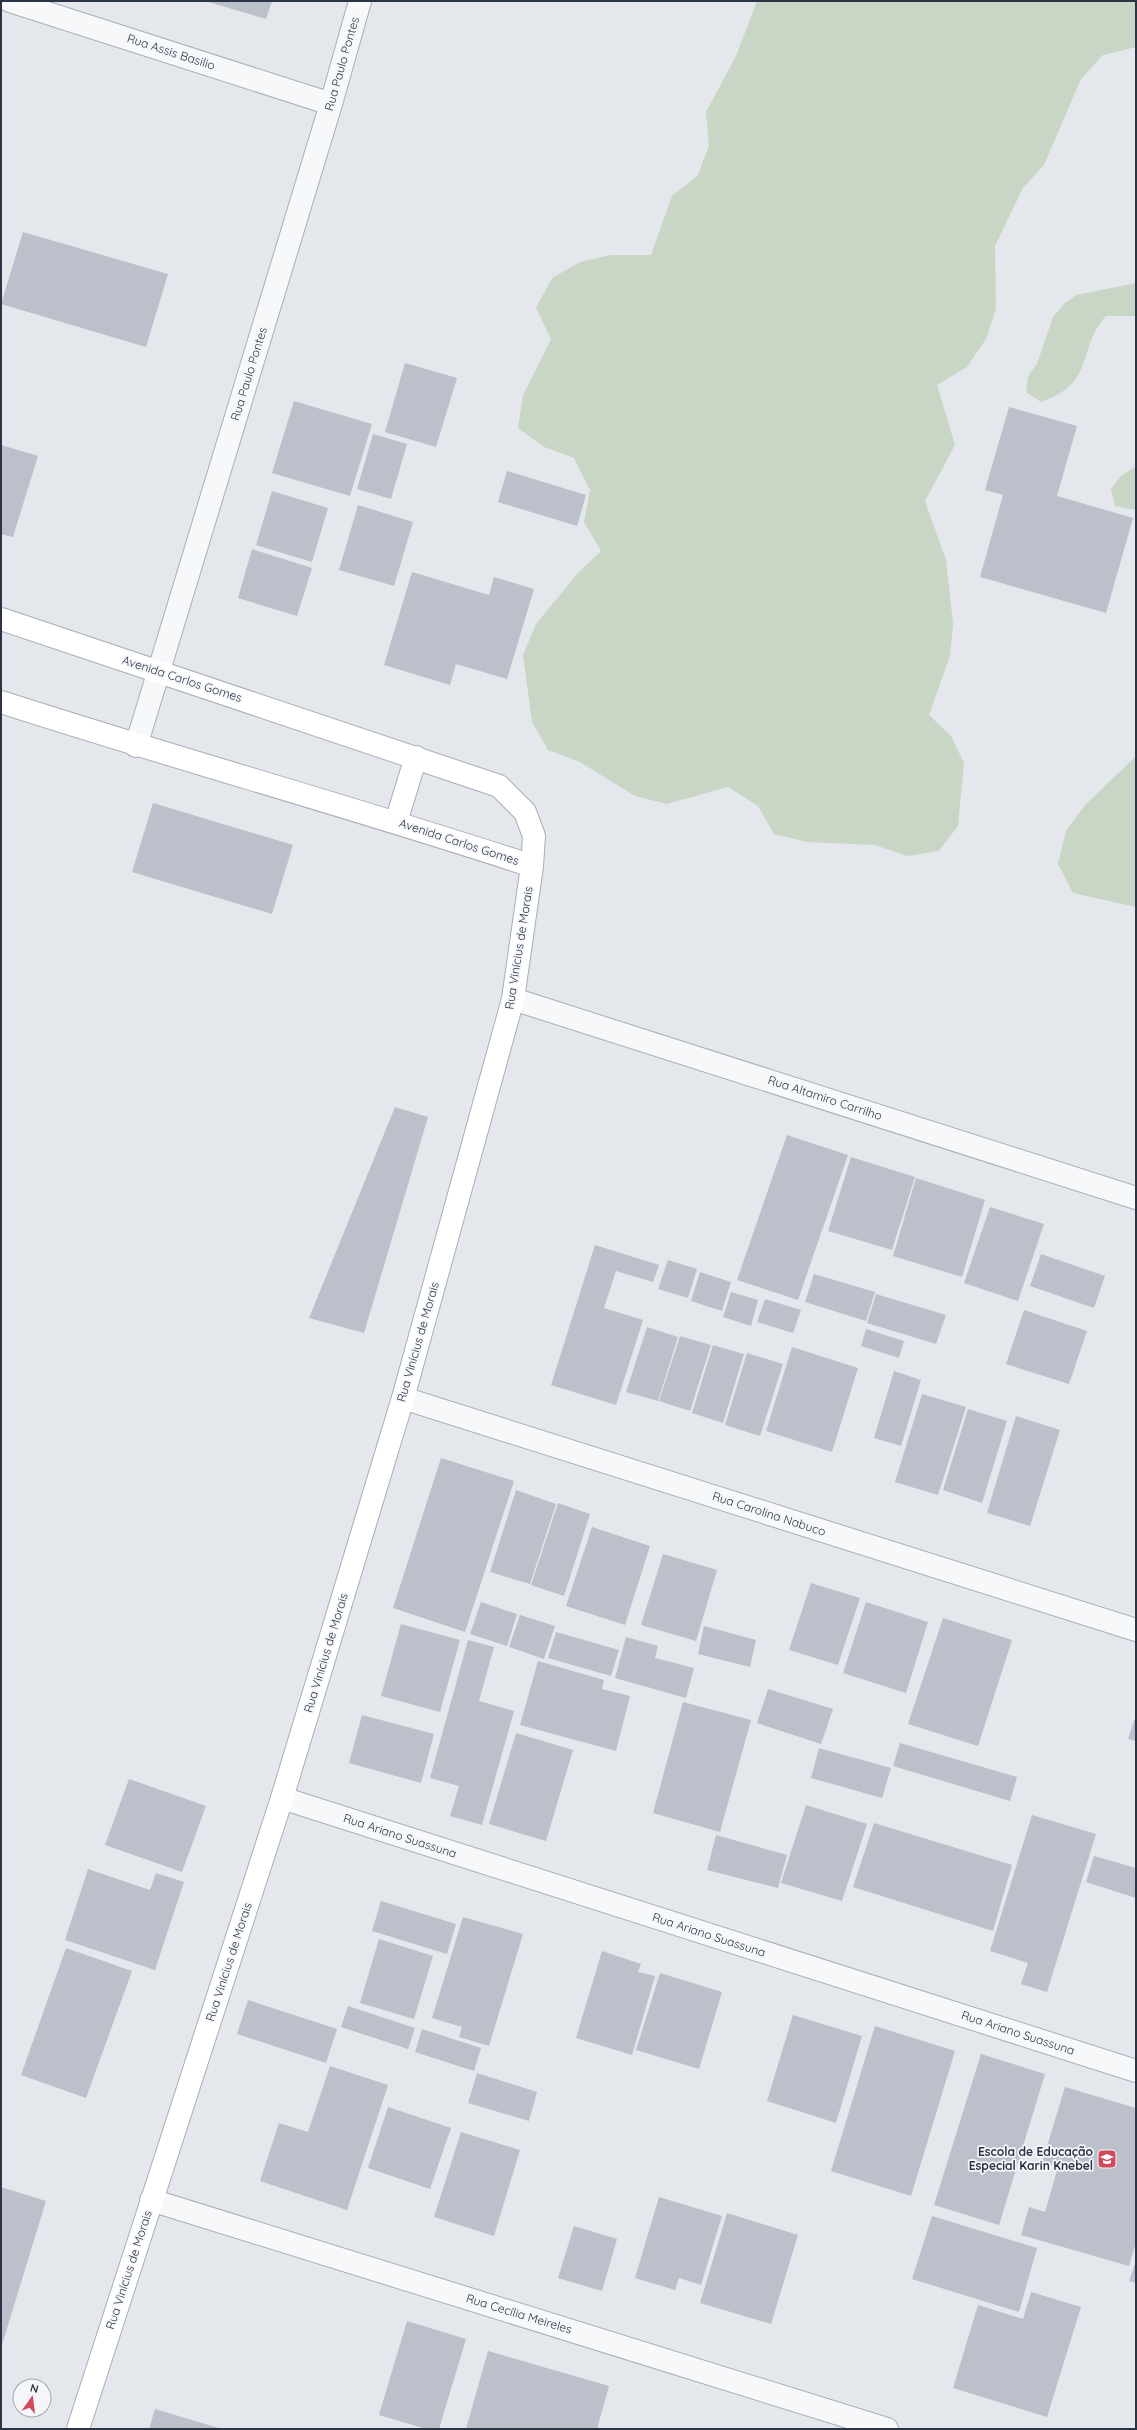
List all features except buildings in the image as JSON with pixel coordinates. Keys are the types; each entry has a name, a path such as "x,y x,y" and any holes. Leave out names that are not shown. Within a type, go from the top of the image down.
{"street":[{"name":"Rua Assis Basilio","path":"10,1 331,104"},
{"name":"Rua Paulo Pontes","path":"136,746 331,104 360,1"},
{"name":"Avenida Carlos Gomes","path":"1,619 160,671 499,786 525,812 534,836 532,866 396,822 136,746 1,702"},
{"path":"396,822 416,757"},
{"name":"Rua Vinícius de Morais","path":"78,2429 282,1798 403,1398 513,999 532,866"},
{"name":"Rua Altamiro Carrilho","path":"513,999 1136,1198"},
{"name":"Rua Carolina Nabuco","path":"403,1398 1136,1630"},
{"name":"Rua Ariano Suassuna","path":"282,1798 1136,2071"},
{"name":"Rua Cecília Meireles","path":"151,2200 887,2429"}],"green space":[{"path":"757,1 1136,1 1136,47 1103,55 1081,79 1044,165 1023,188 995,246 996,309 986,339 967,367 937,385 955,445 925,501 946,560 953,624 950,656 929,715 951,736 964,763 958,826 939,851 907,856 875,845 807,842 774,834 758,806 728,787 667,804 635,796 580,762 548,750 532,722 523,655 536,624 578,573 601,551 584,522 590,490 574,458 544,447 518,428 523,395 551,339 536,308 552,278 580,262 611,255 651,255 672,196 698,175 709,145 706,112 736,56"},
{"path":"1136,283 1136,316 1106,316 1097,328 1078,375 1071,385 1059,394 1041,402 1026,392 1028,376 1037,364 1053,317 1064,304 1076,295"},
{"path":"1136,466 1136,510 1115,506 1111,489 1121,476"},
{"path":"1136,756 1136,907 1073,893 1058,864 1066,831 1085,805"}],"place":[{"name":"Escola de Educação Especial Karin Knebel","path":"1107,2159"}]}
